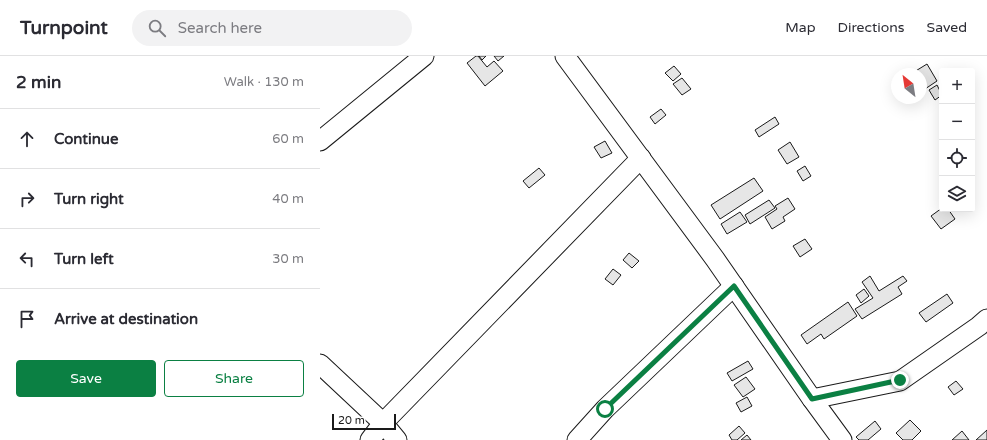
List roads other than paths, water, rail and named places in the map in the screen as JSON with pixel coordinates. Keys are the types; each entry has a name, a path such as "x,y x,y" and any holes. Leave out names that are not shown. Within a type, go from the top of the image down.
{"street":[{"path":"320,141 424,56"},
{"path":"565,56 734,286 842,440"},
{"path":"370,440 383,423 641,158"},
{"path":"577,440 605,409 734,286"},
{"path":"812,399 900,380 987,319"},
{"path":"320,364 383,423 397,440"}]}
